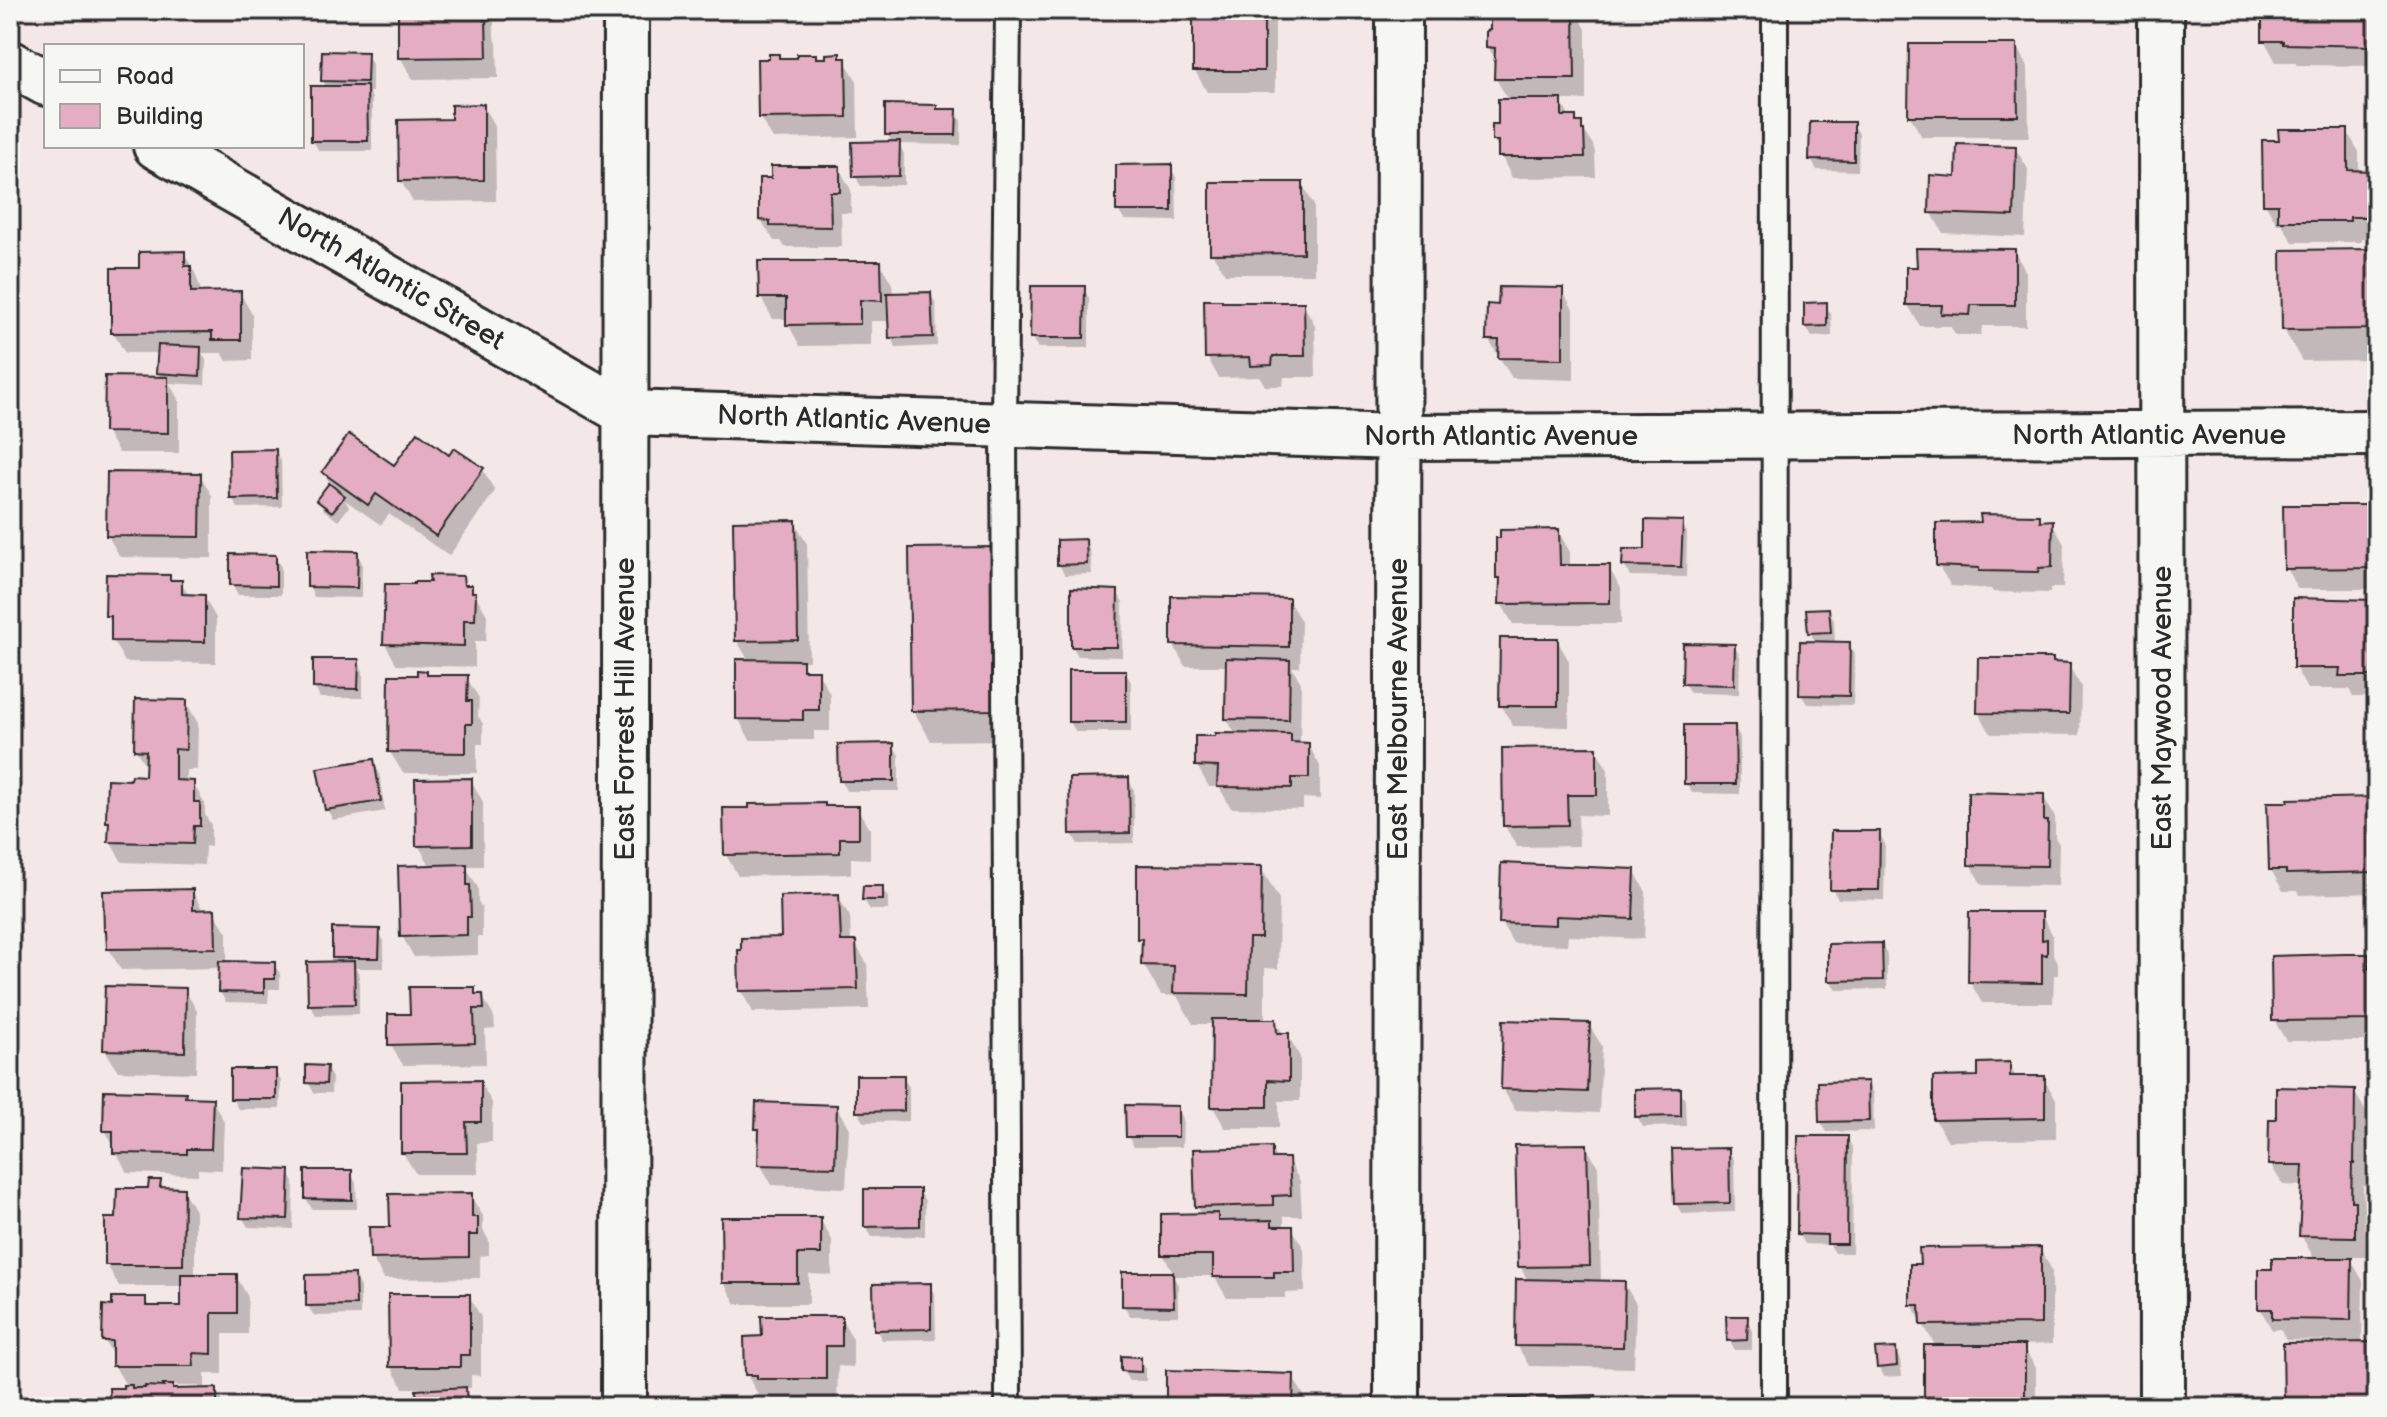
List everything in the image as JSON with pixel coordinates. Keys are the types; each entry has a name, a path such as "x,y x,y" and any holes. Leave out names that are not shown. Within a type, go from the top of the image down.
{"street":[{"name":"East Forrest Hill Avenue","path":"624,1407 626,10"},
{"name":"East Melbourne Avenue","path":"1397,1407 1399,10"},
{"name":"East Maywood Avenue","path":"2161,10 2162,1407"},
{"path":"10,63 44,82"},
{"name":"North Atlantic Street","path":"160,148 626,413"},
{"name":"North Atlantic Avenue","path":"626,413 1399,437 2377,433"}],"lane":[{"path":"1008,10 1004,425 1008,1407"},
{"path":"1774,1407 1775,10"}],"building":[{"path":"398,10 483,10 487,57 398,58"},
{"path":"1193,10 1264,10 1264,71 1193,71"},
{"path":"1490,10 1574,10 1575,79 1494,79 1495,48 1486,47"},
{"path":"2262,10 2374,10 2374,46 2262,41"},
{"path":"1909,44 2017,44 2018,116 1908,116"},
{"path":"322,51 368,52 367,82 321,81"},
{"path":"840,53 840,58 846,58 847,117 758,118 757,59 769,59 769,54 779,54 779,58 797,58 797,54 816,54 816,58 826,58 826,54"},
{"path":"311,86 367,86 368,141 311,141"},
{"path":"1498,99 1562,99 1562,116 1576,116 1576,122 1582,122 1585,157 1498,157 1498,141 1492,141 1492,124 1498,124"},
{"path":"484,104 484,180 399,181 398,120 451,119 451,105"},
{"path":"885,104 937,105 937,109 957,109 956,135 885,135"},
{"path":"1810,122 1854,122 1854,161 1809,160"},
{"path":"2278,129 2348,129 2348,170 2370,171 2370,217 2350,217 2350,221 2278,221 2278,204 2263,204 2262,140 2279,140"},
{"path":"900,141 899,176 853,177 852,142"},
{"path":"1957,144 2016,146 2014,216 1929,213 1930,175 1956,177"},
{"path":"1172,164 1172,211 1116,211 1116,165"},
{"path":"771,166 840,166 840,192 830,192 831,227 770,226 770,221 759,220 759,178 771,178"},
{"path":"1210,182 1303,182 1303,253 1210,254"},
{"path":"1916,248 2015,249 2015,305 1971,305 1970,315 1941,314 1942,305 1906,305 1906,267 1917,267"},
{"path":"2377,249 2377,329 2282,330 2281,250"},
{"path":"185,251 185,266 191,266 191,292 241,291 241,340 212,340 212,332 111,333 111,268 139,268 139,252"},
{"path":"758,261 881,261 882,301 860,300 860,324 786,325 786,298 759,298"},
{"path":"1031,286 1085,286 1084,338 1030,338"},
{"path":"1499,287 1563,288 1563,359 1498,358 1499,340 1486,340 1487,304 1498,305"},
{"path":"931,292 933,337 889,338 887,293"},
{"path":"1204,300 1304,302 1305,356 1273,356 1272,365 1251,366 1250,357 1205,358"},
{"path":"1827,302 1827,326 1804,327 1804,303"},
{"path":"158,345 201,347 200,376 156,373"},
{"path":"105,376 168,377 168,433 104,432"},
{"path":"418,432 449,455 454,448 484,468 436,536 376,494 368,505 322,472 349,434 394,465"},
{"path":"276,449 277,498 230,499 229,450"},
{"path":"107,472 201,473 200,537 106,536"},
{"path":"329,483 345,496 332,512 316,500"},
{"path":"2283,505 2377,505 2377,568 2284,569"},
{"path":"1980,514 2040,515 2040,521 2053,520 2052,567 2039,568 2038,572 1979,571 1979,568 1936,566 1936,523 1981,522"},
{"path":"796,520 798,640 735,641 733,521"},
{"path":"1645,520 1683,521 1681,567 1622,566 1623,549 1645,549"},
{"path":"1559,529 1560,565 1610,565 1610,603 1499,604 1496,538 1500,538 1500,530"},
{"path":"1086,539 1087,564 1057,565 1057,540"},
{"path":"992,547 994,710 911,711 909,548"},
{"path":"307,550 358,551 357,588 307,587"},
{"path":"230,554 276,555 276,586 230,585"},
{"path":"106,574 170,575 170,580 182,580 182,594 205,595 205,642 111,641 111,616 105,616"},
{"path":"429,575 463,576 464,585 472,585 472,592 476,592 475,620 464,620 464,646 383,644 385,584 430,582"},
{"path":"1071,588 1118,590 1117,647 1071,647"},
{"path":"1171,596 1289,598 1289,647 1171,645"},
{"path":"2293,598 2377,600 2377,668 2372,668 2372,676 2339,676 2340,668 2293,668"},
{"path":"1829,608 1831,632 1808,633 1806,609"},
{"path":"1500,638 1558,638 1558,706 1499,706"},
{"path":"1800,641 1850,642 1849,696 1799,695"},
{"path":"1683,643 1735,644 1734,685 1682,684"},
{"path":"1226,658 1290,660 1289,720 1225,719"},
{"path":"1978,658 2053,658 2053,662 2070,663 2069,714 1977,713"},
{"path":"313,659 359,659 358,689 313,688"},
{"path":"736,659 803,660 803,670 819,670 819,710 803,710 803,720 736,719"},
{"path":"417,670 427,671 427,675 468,675 467,701 472,701 472,724 466,724 466,753 388,752 389,675 417,675"},
{"path":"1068,670 1126,670 1126,722 1068,722"},
{"path":"135,699 187,700 186,750 175,749 175,780 194,781 194,802 200,802 200,826 194,826 193,844 108,842 107,779 130,780 131,775 145,776 146,751 134,750"},
{"path":"1684,725 1735,725 1736,784 1684,784"},
{"path":"1215,733 1291,734 1291,742 1309,743 1309,778 1292,778 1292,788 1217,787 1218,767 1195,766 1195,736 1215,736"},
{"path":"894,743 894,781 839,781 838,744"},
{"path":"1597,747 1597,795 1567,795 1568,825 1503,826 1502,748"},
{"path":"374,759 381,801 325,810 317,768"},
{"path":"1129,777 1130,833 1070,834 1069,778"},
{"path":"472,778 472,845 416,846 415,779"},
{"path":"1968,792 2044,794 2044,821 2048,821 2047,866 1968,865"},
{"path":"2377,797 2377,872 2286,874 2286,870 2269,870 2267,802"},
{"path":"825,803 825,806 859,806 859,838 840,838 840,853 724,855 723,808 749,808 749,804"},
{"path":"1831,831 1880,831 1879,890 1830,890"},
{"path":"1501,863 1635,869 1633,919 1556,916 1556,925 1499,923"},
{"path":"467,864 471,917 467,917 467,935 400,937 398,866"},
{"path":"1137,865 1262,866 1261,938 1249,938 1248,994 1173,993 1174,966 1141,965 1142,938 1137,939"},
{"path":"863,886 883,886 883,900 862,900"},
{"path":"193,889 193,910 215,909 216,948 107,949 103,891"},
{"path":"839,894 841,941 856,941 858,989 739,991 738,950 741,950 741,938 781,937 780,896"},
{"path":"1969,912 2042,912 2042,940 2047,939 2047,955 2042,954 2042,983 1968,982"},
{"path":"332,928 380,929 379,958 332,958"},
{"path":"1882,943 1883,980 1828,981 1828,944"},
{"path":"2369,954 2369,969 2377,969 2377,1020 2272,1021 2271,956"},
{"path":"219,961 275,962 275,979 264,979 264,993 218,992"},
{"path":"354,961 355,1004 308,1005 307,962"},
{"path":"105,986 186,988 185,1052 103,1050"},
{"path":"409,987 475,987 475,994 483,994 484,1009 474,1009 475,1043 388,1045 388,1014 410,1014"},
{"path":"1212,1019 1276,1019 1277,1033 1289,1033 1289,1081 1268,1080 1268,1107 1211,1107"},
{"path":"1503,1020 1590,1023 1587,1092 1501,1089"},
{"path":"2010,1062 2010,1076 2045,1076 2045,1118 1933,1120 1933,1077 1978,1076 1978,1063"},
{"path":"306,1065 327,1066 326,1084 306,1083"},
{"path":"230,1069 276,1069 276,1099 230,1099"},
{"path":"856,1075 904,1075 904,1111 856,1112"},
{"path":"481,1080 481,1122 466,1122 467,1153 401,1153 401,1081"},
{"path":"1868,1081 1869,1121 1819,1122 1818,1082"},
{"path":"2276,1087 2355,1089 2351,1201 2355,1201 2355,1237 2299,1236 2303,1165 2268,1165 2269,1119 2276,1119"},
{"path":"1681,1088 1681,1116 1635,1117 1635,1089"},
{"path":"104,1090 186,1092 185,1097 213,1098 211,1149 187,1149 187,1154 113,1153 113,1131 103,1131"},
{"path":"756,1102 837,1105 835,1167 758,1165"},
{"path":"1125,1105 1178,1106 1178,1137 1126,1137"},
{"path":"1798,1136 1848,1136 1847,1244 1827,1244 1827,1235 1797,1234"},
{"path":"1587,1144 1590,1266 1518,1267 1515,1145"},
{"path":"1272,1147 1272,1158 1289,1158 1291,1195 1273,1196 1273,1205 1195,1207 1193,1149"},
{"path":"1729,1148 1730,1203 1674,1204 1672,1149"},
{"path":"243,1168 290,1170 288,1219 240,1218"},
{"path":"305,1170 352,1170 352,1200 305,1199"},
{"path":"149,1180 161,1180 160,1187 184,1188 183,1265 105,1265 105,1218 116,1218 117,1188 148,1188"},
{"path":"864,1189 920,1189 920,1226 864,1227"},
{"path":"472,1193 472,1217 478,1217 478,1235 469,1235 469,1257 370,1259 369,1227 390,1227 389,1194"},
{"path":"1218,1213 1218,1221 1272,1220 1272,1226 1293,1226 1294,1272 1274,1272 1274,1277 1213,1277 1213,1255 1161,1255 1161,1214"},
{"path":"721,1217 821,1217 821,1254 798,1254 798,1283 722,1283"},
{"path":"2041,1247 2041,1324 1921,1325 1920,1305 1910,1305 1910,1264 1920,1264 1919,1248"},
{"path":"2272,1258 2352,1258 2351,1320 2272,1319 2272,1309 2258,1309 2258,1269 2272,1269"},
{"path":"1122,1272 1173,1272 1174,1307 1122,1306"},
{"path":"181,1274 237,1274 237,1313 212,1313 212,1354 193,1353 194,1366 112,1366 112,1341 102,1341 103,1305 112,1306 112,1297 146,1297 146,1306 181,1306"},
{"path":"355,1274 356,1305 306,1306 306,1275"},
{"path":"1516,1279 1625,1281 1623,1347 1515,1346"},
{"path":"931,1283 931,1329 874,1330 873,1284"},
{"path":"388,1294 470,1294 470,1355 460,1355 460,1367 389,1367"},
{"path":"761,1316 842,1316 842,1346 826,1346 826,1379 757,1379 757,1375 745,1375 744,1337 762,1336"},
{"path":"1726,1316 1748,1316 1747,1340 1727,1341"},
{"path":"2377,1342 2377,1407 2284,1407 2283,1343"},
{"path":"1924,1345 2025,1345 2025,1407 1924,1407"},
{"path":"1896,1348 1897,1366 1877,1368 1875,1349"},
{"path":"1121,1356 1141,1357 1141,1372 1121,1371"},
{"path":"1166,1370 1294,1374 1293,1407 1166,1406"},
{"path":"123,1385 132,1385 132,1388 173,1385 173,1389 217,1388 217,1405 269,1404 269,1407 110,1407 109,1388 123,1388"},
{"path":"466,1387 467,1407 417,1407 416,1390"},
{"path":"1596,1395 1596,1407 1495,1407 1494,1403 1511,1403 1510,1398"}]}
